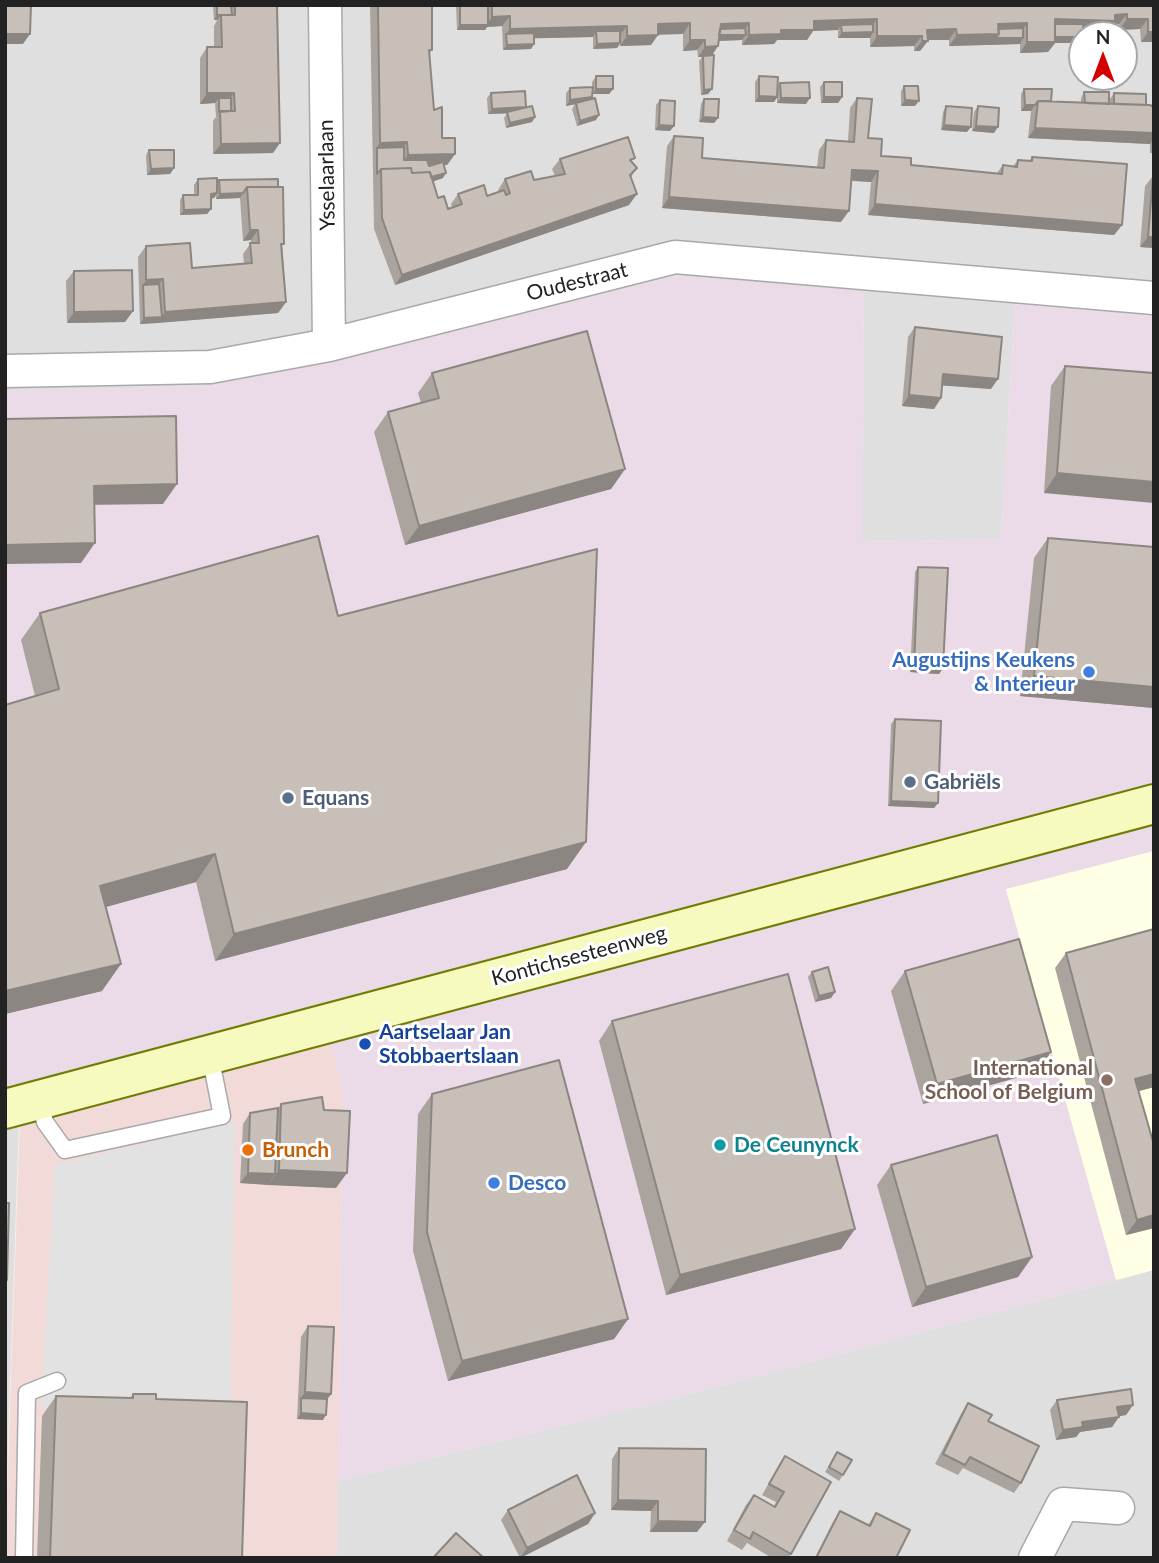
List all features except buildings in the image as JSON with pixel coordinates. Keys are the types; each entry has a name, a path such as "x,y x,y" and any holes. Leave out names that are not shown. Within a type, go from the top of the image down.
{"street":[{"name":"Ysselaarlaan","path":"325,5 329,345"},
{"name":"Oudestraat","path":"5,371 210,367 329,345 674,257 1154,298"},
{"name":"Kontichsesteenweg","path":"22,1104 1154,804"},
{"path":"1035,1558 1063,1504 1118,1508"}],"lane":[{"path":"22,1104 46,1122 65,1150 222,1116 210,1055"},
{"path":"24,1558 27,1393 57,1381"}],"shaded area":[{"path":"5,5 1154,5 1154,316 1015,304 1001,539 861,542 864,292 676,276 212,386 5,391"},
{"path":"676,276 864,291 862,542 1001,539 1015,304 1154,316 1154,851 1006,890 1116,1280 667,1400 338,1481 343,1094 323,1004 5,1087 5,391 212,386"},
{"name":"International School of Belgium","path":"1154,851 1154,1270 1116,1280 1006,889"},
{"path":"331,1038 343,1094 337,1558 5,1558 20,1117"},
{"path":"19,1118 5,1532 5,1122"},
{"path":"235,1122 230,1413 41,1408 55,1165"},
{"path":"1154,1270 1154,1558 337,1558 338,1481 667,1400"}],"place":[{"name":"Augustijns Keukens & Interieur","path":"1089,672"},
{"name":"Gabriëls","path":"910,782"},
{"name":"Equans","path":"288,798"},
{"name":"Aartselaar Jan Stobbaertslaan","path":"365,1044"},
{"name":"International School of Belgium","path":"1107,1080"},
{"name":"De Ceunynck","path":"720,1145"},
{"name":"Brunch","path":"248,1150"},
{"name":"Desco","path":"494,1183"}]}
